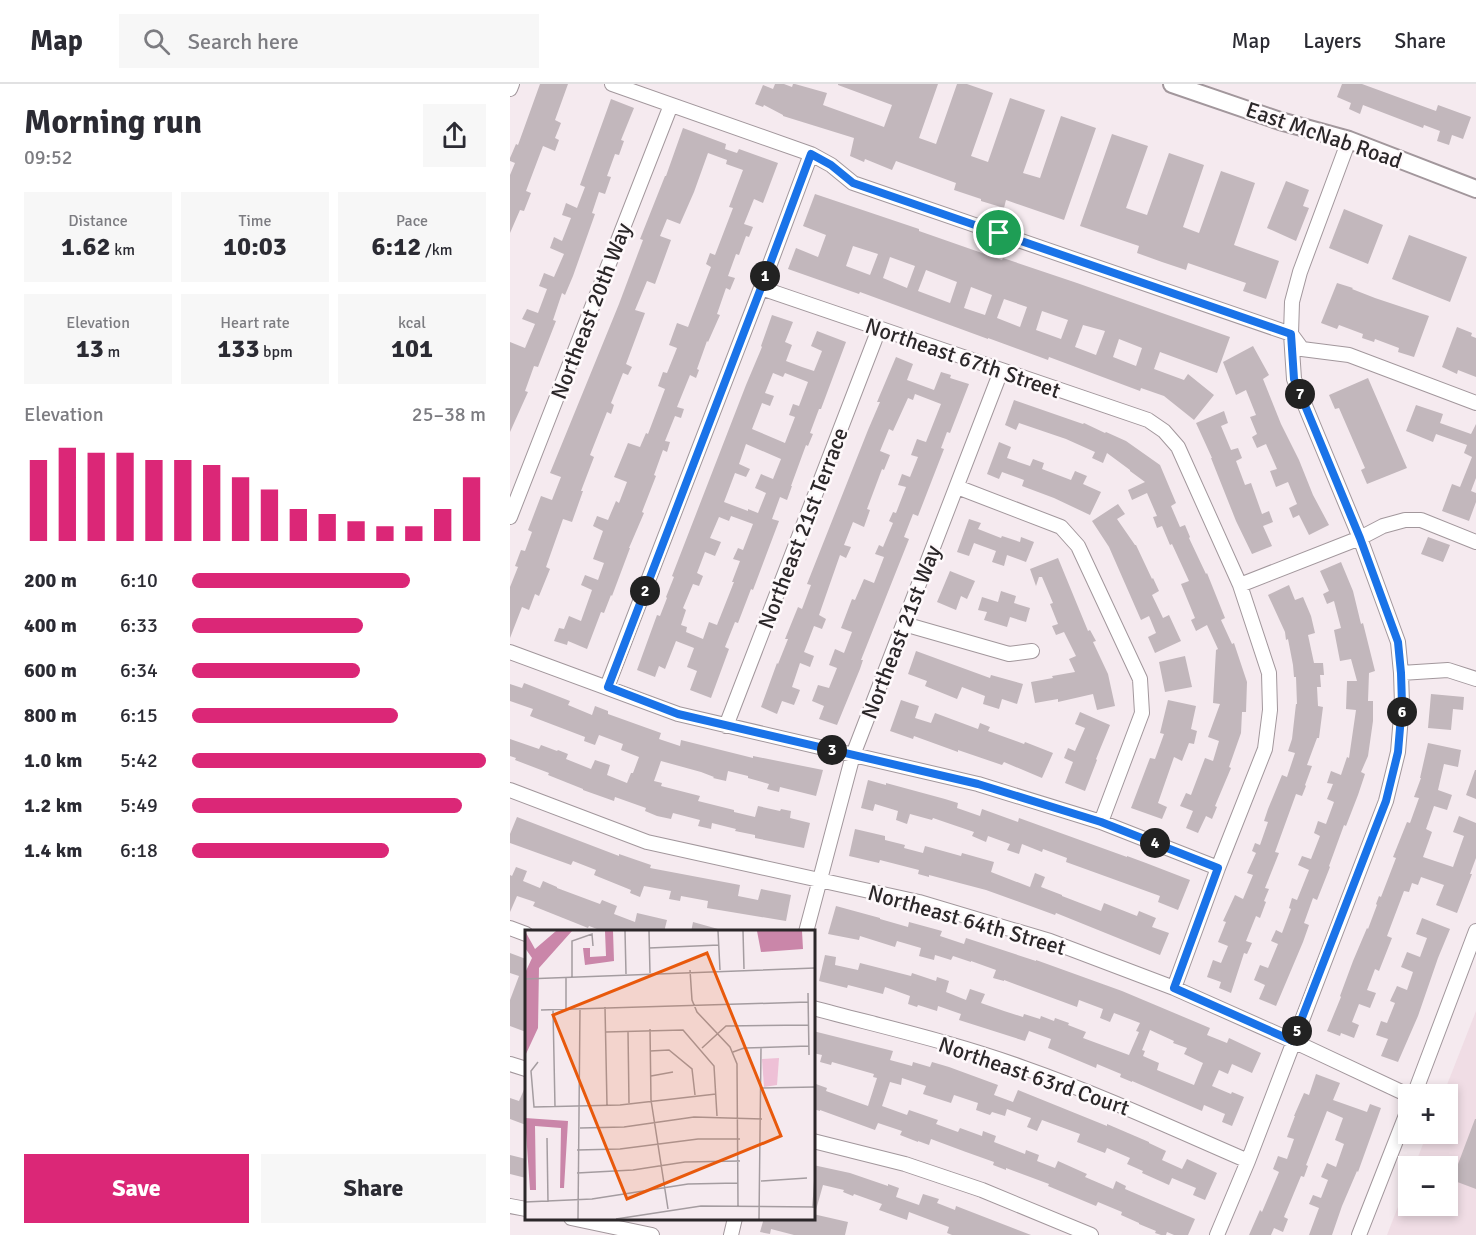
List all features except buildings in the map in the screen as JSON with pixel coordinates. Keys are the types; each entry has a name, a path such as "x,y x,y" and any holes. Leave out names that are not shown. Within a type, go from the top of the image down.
{"street":[{"path":"510,89 512,84"},
{"path":"612,84 811,154 831,165 853,183 1291,334 1302,349 1349,355 1476,403"},
{"name":"East McNab Road","path":"1172,84 1280,121 1348,140 1476,189"},
{"name":"Northeast 20th Way","path":"510,517 671,105"},
{"path":"1217,1235 1248,1161 1386,801 1398,752 1402,704 1398,642 1360,538 1294,379 1291,334 1292,302 1300,272 1348,140"},
{"path":"608,687 811,154"},
{"name":"Northeast 67th Street","path":"761,288 1148,420 1164,431 1178,447 1240,585"},
{"name":"Northeast 21st Terrace","path":"726,726 879,329"},
{"name":"Northeast 21st Way","path":"807,930 854,755 1001,371"},
{"path":"957,488 1061,527 1078,546 1140,679 1142,713 1101,822"},
{"path":"1174,988 1264,749 1270,710 1269,673 1240,585 1360,538 1383,526 1405,520 1421,520 1476,542"},
{"path":"904,624 1010,654 1032,651"},
{"path":"510,652 678,714 978,784 1101,822 1218,868"},
{"path":"1401,673 1448,670 1476,679"},
{"name":"Northeast 64th Street","path":"510,790 647,842 920,902 1039,938 1174,988 1398,1090"},
{"path":"510,928 525,934"},
{"path":"1418,1084 1476,931"},
{"name":"Northeast 63rd Court","path":"814,1008 1024,1067 1114,1102 1248,1161"},
{"path":"510,1064 525,1069"},
{"path":"1359,1235 1398,1136"},
{"path":"814,1141 927,1171 982,1190 1091,1235"},
{"path":"510,1206 525,1209"},
{"path":"581,1220 652,1235"},
{"path":"731,1235 735,1220"}],"shaded area":[{"path":"1476,1011 1476,1235 1387,1235 1398,1207 1398,1216 1458,1216 1458,1156 1418,1156 1423,1144 1458,1144 1458,1084 1447,1084"}],"route":[{"path":"811,154 831,165 853,183 999,233 1291,334 1294,379 1360,538 1398,642 1402,704 1398,752 1386,801 1293,1041 1174,988 1218,868 1101,822 978,784 678,714 608,687 811,154"}]}
